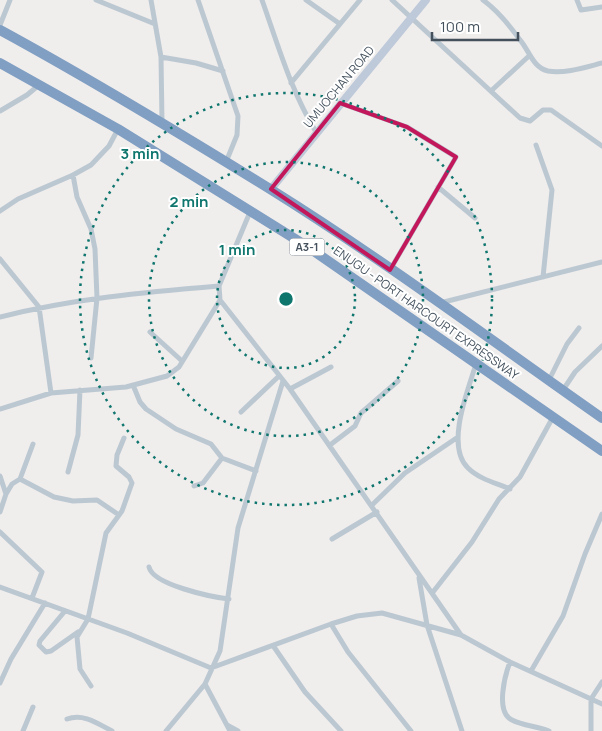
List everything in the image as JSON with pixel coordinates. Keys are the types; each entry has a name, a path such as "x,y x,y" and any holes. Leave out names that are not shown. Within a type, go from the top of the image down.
{"highway":[{"name":"ENUGU - PORT HARCOURT EXPRESSWAY","path":"0,30 162,122 271,189 602,418"},
{"name":"ENUGU - PORT HARCOURT EXPRESSWAY","path":"0,63 118,129 308,247 602,452"}],"street":[{"path":"0,25 10,0"},
{"path":"96,0 155,24"},
{"path":"151,0 160,58 162,122"},
{"path":"198,0 234,100 238,121 237,135 226,162"},
{"path":"262,0 291,83 304,112 316,132"},
{"path":"306,0 340,24"},
{"path":"291,83 360,0"},
{"path":"392,0 520,118 530,121 543,110 550,110 602,146"},
{"name":"UMUOCHAN ROAD","path":"271,189 426,0"},
{"path":"483,0 521,40 534,61 548,71 572,70 602,63"},
{"path":"577,0 581,10 602,8"},
{"path":"491,91 530,55"},
{"path":"160,58 196,63 223,70"},
{"path":"0,111 27,95 40,84"},
{"path":"340,103 407,127 456,157 390,270"},
{"path":"0,211 25,195 73,175 101,157 118,129"},
{"path":"536,145 552,190 543,277"},
{"path":"73,175 77,197 91,229 94,249 97,298 91,358"},
{"path":"438,187 475,218"},
{"path":"250,212 219,286 220,300 290,389 377,512 419,577 433,592 461,635"},
{"path":"0,259 39,307 51,393"},
{"path":"438,303 602,262"},
{"path":"0,317 39,307 97,298 219,286"},
{"path":"0,409 51,393 134,386 167,376 182,361 220,300"},
{"path":"548,381 566,344 579,328"},
{"path":"150,332 182,361"},
{"path":"563,391 575,372 602,346"},
{"path":"476,363 463,403 458,437 460,457 469,470 510,489"},
{"path":"290,389 331,367"},
{"path":"241,412 281,378"},
{"path":"166,731 204,684 220,651 238,528 256,471 281,378"},
{"path":"330,445 355,426 361,413 398,381"},
{"path":"134,386 140,402 146,410 182,432 212,444 222,458 256,471"},
{"path":"68,472 78,435 80,390"},
{"path":"433,592 472,542 499,499 520,477 553,417"},
{"path":"372,505 405,473 458,437"},
{"path":"92,686 78,664 76,637 88,619 106,534 118,515 132,483 130,477 116,466 117,455 124,438"},
{"path":"0,512 6,494 12,484 20,479 33,444"},
{"path":"194,486 203,483 222,458"},
{"path":"1,478 12,484"},
{"path":"1,478 6,494"},
{"path":"20,479 54,497 73,501 97,500 118,515"},
{"path":"332,539 377,512"},
{"path":"532,671 563,616 602,514"},
{"path":"0,532 42,572 32,598"},
{"path":"149,567 154,575 173,584 190,591 228,600"},
{"path":"419,577 427,625 462,731"},
{"path":"0,587 88,619 212,668 274,647 330,624 357,616 382,613 461,635 510,662 602,704"},
{"path":"0,682 11,659 45,603"},
{"path":"65,611 40,641 42,649 51,651 81,629"},
{"path":"330,624 348,652 411,731"},
{"path":"274,647 305,692 341,731"},
{"path":"510,662 502,692 506,715 512,720 549,731"},
{"path":"591,731 591,699 602,682"},
{"path":"204,684 230,731"},
{"path":"23,731 32,707"},
{"path":"67,719 74,716 83,717 112,731"},
{"path":"227,725 238,731"}],"highlighted area":[{"path":"340,103 407,127 456,157 390,270 271,189"}]}
